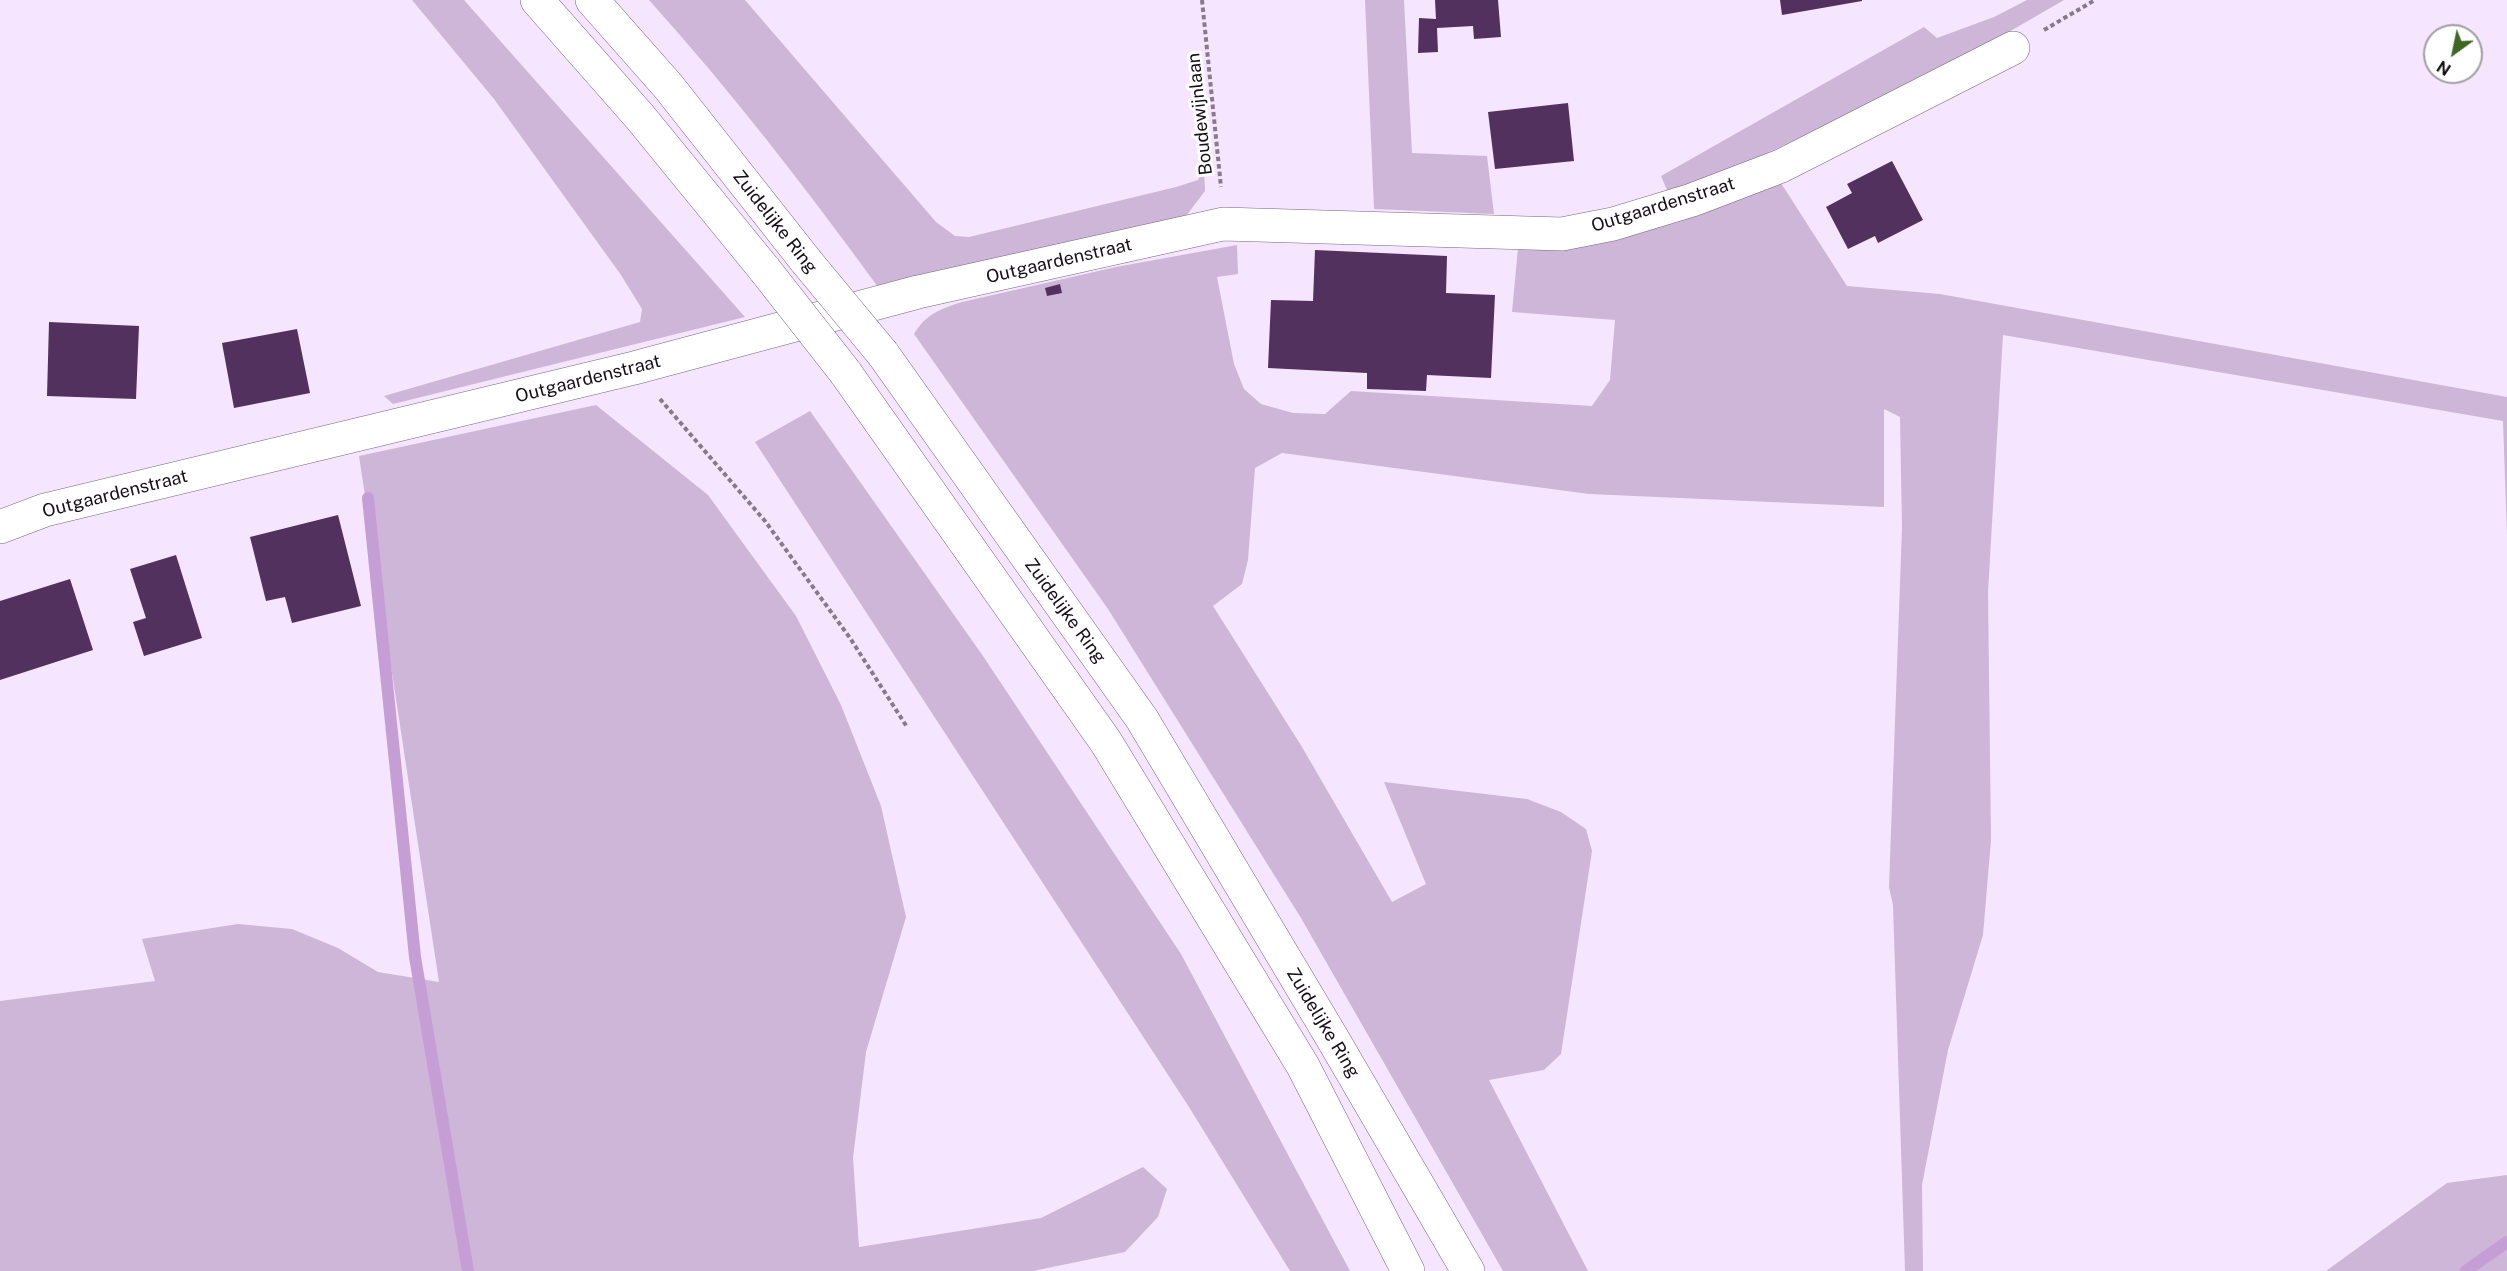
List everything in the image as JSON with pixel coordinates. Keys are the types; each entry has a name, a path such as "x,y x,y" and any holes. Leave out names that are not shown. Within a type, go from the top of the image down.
{"main road":[{"name":"Zuidelijke Ring","path":"537,0 640,117 845,372 1106,742 1303,1065 1408,1271"},
{"name":"Zuidelijke Ring","path":"592,0 668,86 806,261 883,354 1142,719 1468,1271"},
{"name":"Outgaardenstraat","path":"0,527 45,510 634,368 918,292 1223,225 1562,234 1613,224 1692,200 1781,166 2013,48"}],"path":[{"name":"Boudewijnlaan","path":"1202,0 1221,172 1223,225"},
{"path":"2013,48 2095,0"},
{"path":"634,368 765,521 850,638 907,727"}],"shaded area":[{"path":"412,0 464,0 745,317 393,404 384,396 640,322 642,309 621,275 494,99"},
{"path":"649,0 745,0 936,222 955,236 969,237 1176,187 1198,180 1204,167 1205,191 1183,220 878,287 767,140"},
{"path":"1365,0 1404,0 1412,153 1487,156 1494,214 1374,209"},
{"path":"2027,0 2064,0 1950,66 1671,199 1661,176 1924,27 1937,38 1994,17"},
{"path":"1779,180 1847,286 1940,294 2507,397 2507,536 2503,421 2003,335 1988,592 1991,840 1983,935 1948,1050 1922,1185 1923,1271 1905,1271 1893,905 1889,887 1902,528 1900,417 1884,409 1884,507 1589,494 1282,453 1255,468 1248,560 1242,584 1213,606 1302,747 1392,902 1426,884 1384,782 1527,799 1561,812 1586,829 1592,851 1561,1054 1544,1070 1489,1080 1588,1271 1503,1271 1301,918 1108,609 914,334 934,313 962,302 1116,267 1237,245 1238,274 1217,277 1234,364 1244,389 1261,404 1293,413 1325,414 1351,391 1592,406 1610,380 1615,320 1512,312 1518,248"},
{"path":"596,405 708,495 796,616 841,705 881,806 906,917 866,1052 853,1158 859,1247 1041,1218 1143,1167 1167,1189 1158,1217 1125,1252 1033,1271 0,1271 0,1001 155,981 142,939 238,924 292,929 338,948 378,972 439,982 359,456"},
{"path":"810,411 983,656 1181,954 1350,1271 1290,1271 1189,1107 755,442"},
{"path":"2507,1175 2507,1271 2326,1271 2447,1183"}],"building":[{"path":"1435,0 1498,0 1501,37 1474,39 1473,26 1437,28 1438,52 1418,53 1419,18 1436,19"},
{"path":"1780,0 1862,0 1862,1 1782,15"},
{"path":"1568,103 1574,161 1495,169 1488,112"},
{"path":"1892,161 1923,220 1878,243 1875,236 1848,249 1826,207 1852,193 1847,184"},
{"path":"1315,250 1447,256 1446,293 1495,295 1491,378 1427,375 1426,391 1367,389 1367,373 1268,368 1271,300 1313,301"},
{"path":"1060,284 1062,293 1047,296 1045,288"},
{"path":"49,322 139,326 136,399 47,396"},
{"path":"297,329 310,393 234,408 222,343"},
{"path":"338,515 361,606 292,623 285,597 266,601 250,537"},
{"path":"176,555 202,638 144,656 133,622 146,618 130,569"},
{"path":"70,579 93,650 0,680 0,601"}],"waterway":[{"path":"368,498 415,957 468,1271"},
{"path":"2466,1271 2507,1242"}]}
